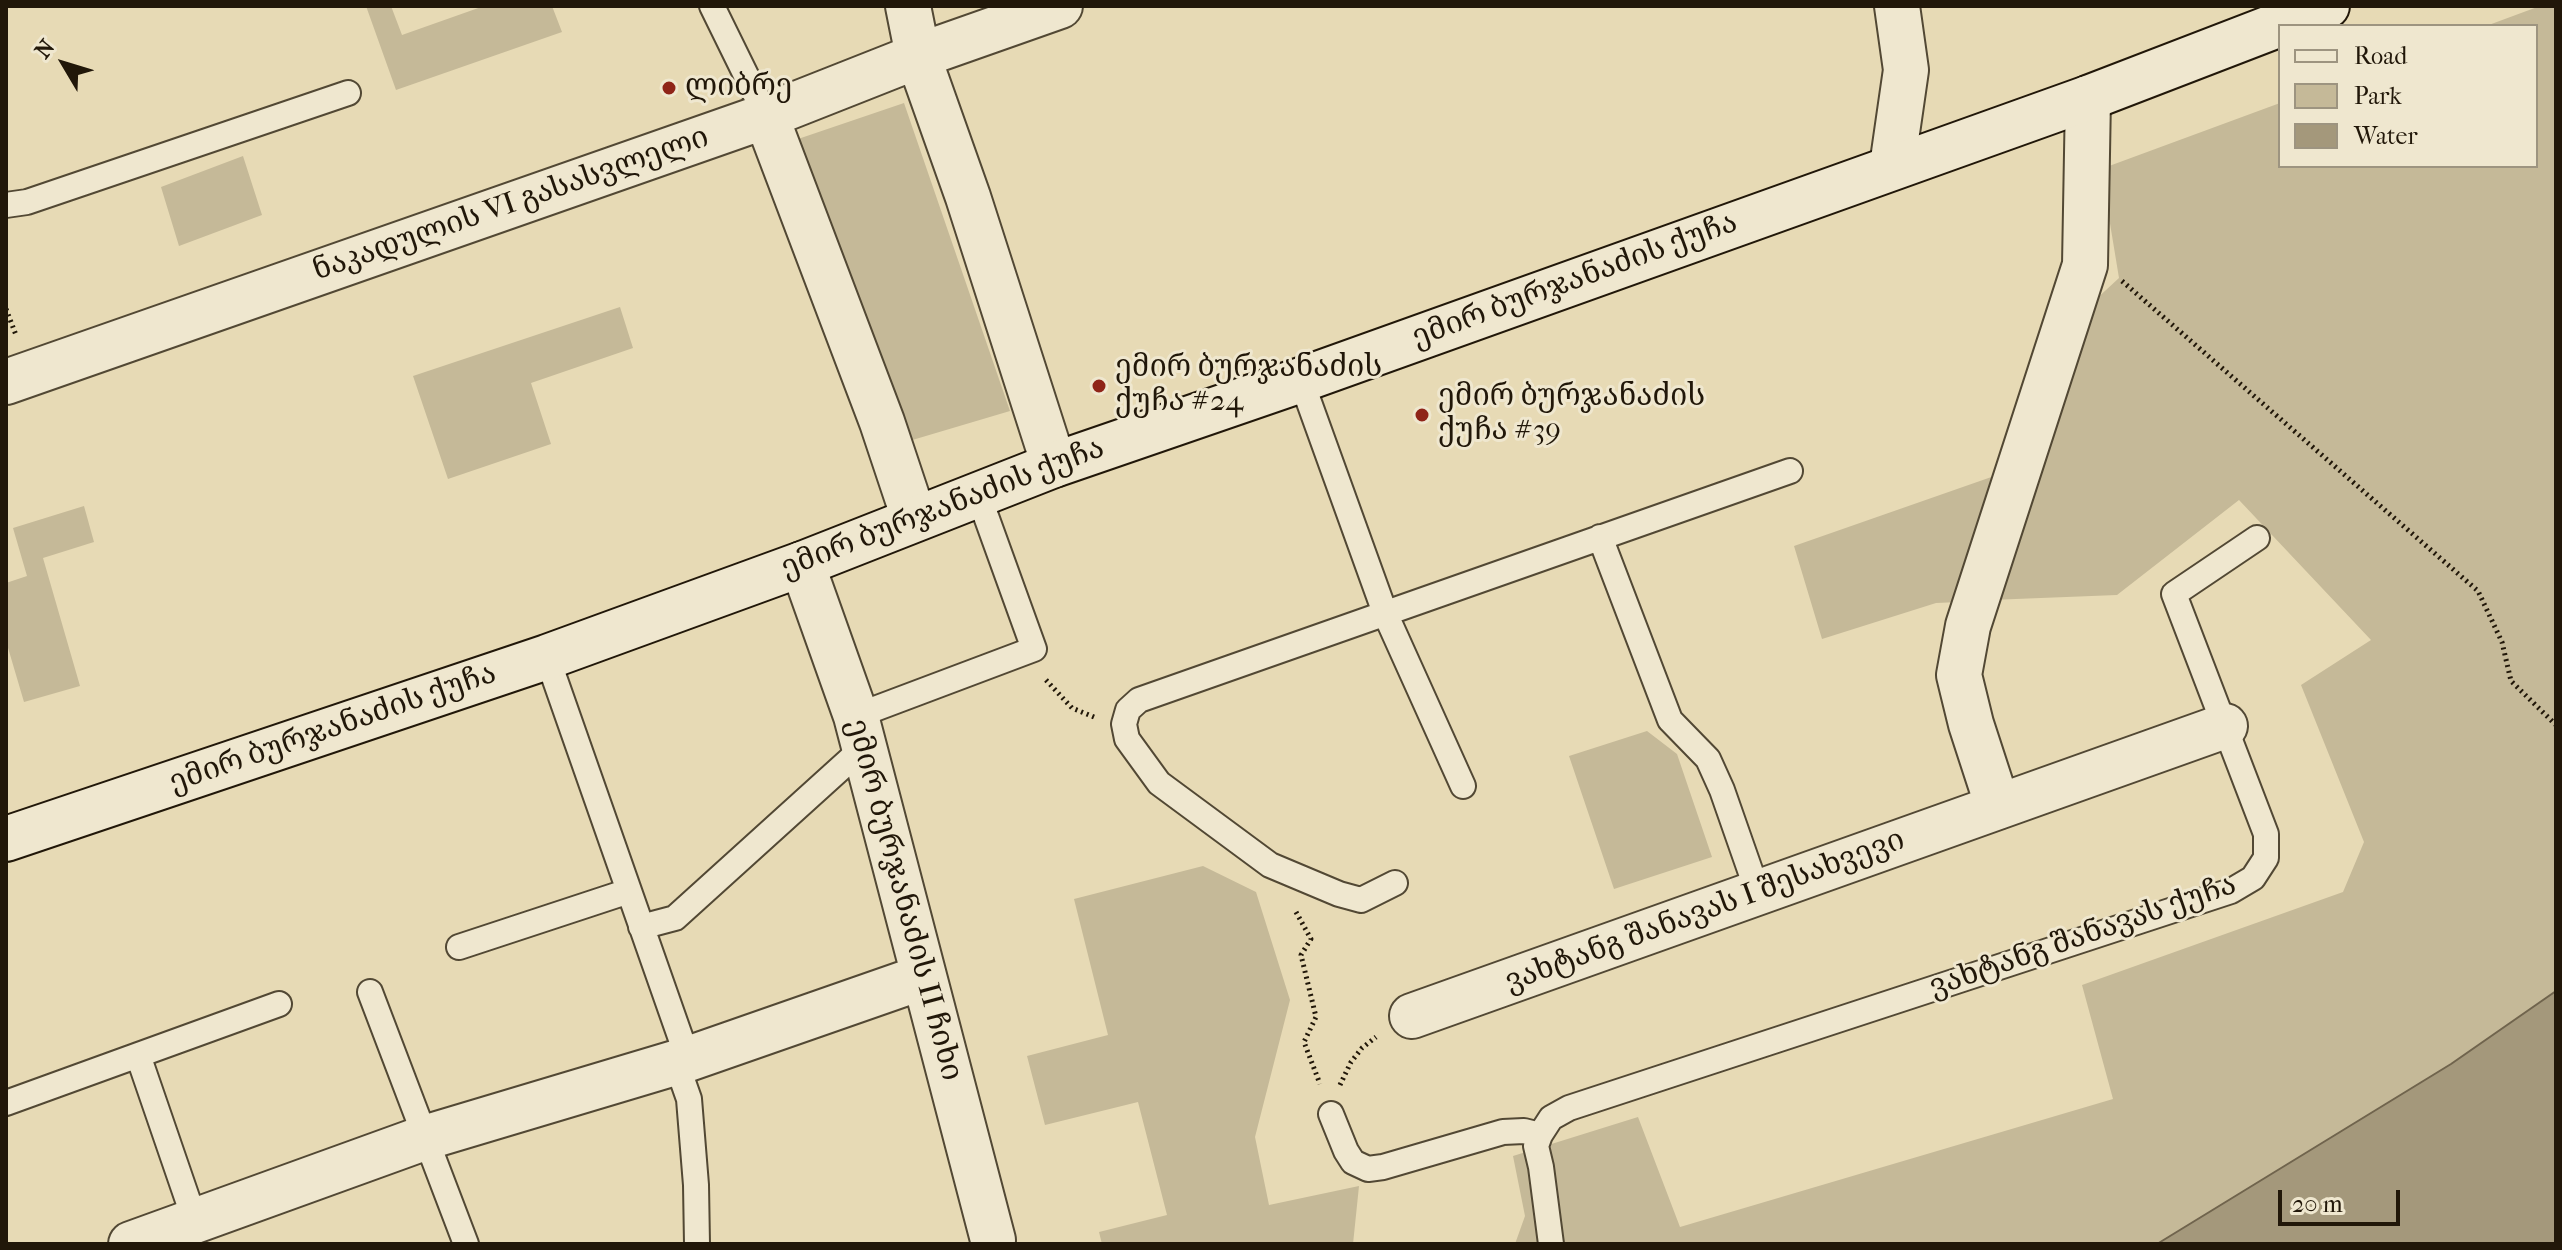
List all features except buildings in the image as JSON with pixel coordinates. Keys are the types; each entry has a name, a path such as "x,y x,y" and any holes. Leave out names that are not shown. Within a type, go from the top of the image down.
{"street":[{"path":"908,6 918,56 968,197 1054,465"},
{"name":"ნაკადულის VI გასასვლელი","path":"6,382 766,116 918,56 1060,6"},
{"path":"1892,167 1906,70 1897,6"},
{"name":"ემირ ბურჯანაძის ქუჩა","path":"2280,24 2327,6"},
{"name":"ემირ ბურჯანაძის ქუჩა","path":"6,839 547,657 802,564 1054,465 1301,380 2088,98 2278,25"},
{"path":"2088,98 2085,265 1968,626 1959,675 1998,807 2225,726"},
{"path":"766,116 882,422 914,518"},
{"name":"ემირ ბურჯანაძის II ჩიხი","path":"802,564 860,731 993,1240"},
{"name":"ვახტანგ შანავას I შესახვევი","path":"1412,1016 1998,807"},
{"path":"131,1244 201,1232 424,1138 682,1061 923,977"}],"lane":[{"path":"712,6 766,116"},
{"path":"6,205 27,202 348,93"},
{"path":"1301,380 1385,613 1463,786"},
{"path":"1395,883 1361,900 1270,865 1159,783 1127,739 1124,724 1128,710 1139,700 1790,471"},
{"path":"641,927 675,918 860,731 1034,649 978,494"},
{"path":"1600,537 1670,720 1708,759 1758,893"},
{"name":"ვახტანგ შანავას ქუჩა","path":"1540,1135 1551,1118 1569,1108 2231,891 2253,878 2266,858 2266,834 2174,594 2257,538"},
{"path":"547,657 629,891 682,1061 689,1099 697,1244"},
{"path":"459,947 629,891"},
{"path":"370,992 466,1244"},
{"path":"6,1103 279,1004"},
{"path":"138,1055 201,1232"},
{"path":"1331,1114 1353,1162 1368,1169 1503,1132 1524,1131 1540,1135 1536,1146 1551,1244"}],"path":[{"path":"2085,265 2120,278 2478,591 2502,642 2511,681 2556,725"},
{"path":"1034,649 1045,678 1072,708 1093,717 1124,724"},
{"path":"1270,865 1311,939 1301,955 1316,1017 1304,1042 1331,1114"},
{"path":"1331,1114 1342,1078 1362,1048 1383,1031 1412,1016"}],"green space":[{"path":"366,6 391,6 402,35 484,6 552,6 562,32 396,90"},
{"path":"2540,6 2556,6 2556,991 2451,1064 2157,1244 1515,1244 1525,1216 1513,1156 1638,1117 1680,1227 2113,1099 2082,985 2343,892 2364,842 2301,685 2371,640 2239,500 2117,595 1990,600 2093,302 2119,278 2101,169 2278,104 2278,168 2538,168 2538,24 2491,24"},
{"path":"904,103 1010,411 909,441 798,139"},
{"path":"243,156 262,215 179,246 161,187"},
{"path":"620,307 633,348 531,383 551,444 448,479 413,376"},
{"path":"2000,474 1959,602 1936,603 1822,639 1794,546"},
{"path":"84,506 94,542 43,558 80,686 24,702 6,641 6,583 27,576 13,528"},
{"path":"1647,731 1677,754 1712,857 1614,889 1569,756"},
{"path":"1203,866 1256,892 1290,1000 1255,1137 1269,1205 1359,1186 1353,1244 1102,1244 1099,1232 1167,1215 1138,1102 1045,1125 1027,1056 1108,1035 1074,899"}],"water":[{"path":"2556,991 2556,1244 2157,1244 2451,1064"}],"place":[{"name":"ლიბრე","path":"669,88"},
{"name":"ემირ ბურჯანაძის ქუჩა #24","path":"1099,386"},
{"name":"ემირ ბურჯანაძის ქუჩა #39","path":"1422,415"}]}
